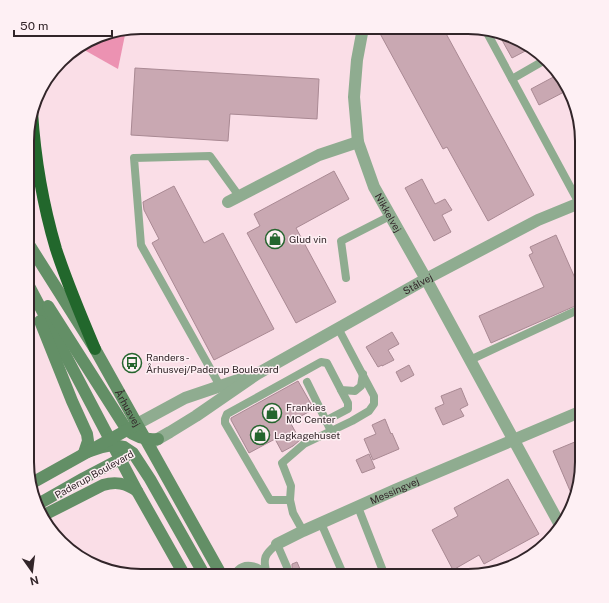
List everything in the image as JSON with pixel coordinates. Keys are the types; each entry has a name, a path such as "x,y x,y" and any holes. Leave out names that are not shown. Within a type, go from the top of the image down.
{"highway":[{"path":"34,134 36,157 47,216 71,291 95,349"}],"main road":[{"name":"Århusvej","path":"34,252 95,349 132,427 151,440 218,569"},
{"path":"34,286 132,427 111,442 84,454 36,481"},
{"path":"34,295 137,492 181,569"},
{"path":"34,308 87,434 88,441 84,454"},
{"name":"Paderup Boulevard","path":"42,502 133,452 151,440"},
{"path":"111,442 133,452 202,569"},
{"path":"47,514 103,485 110,483 122,484 131,487 137,492"}],"street":[{"name":"Nikkelvej","path":"362,34 357,60 354,97 358,142 374,187 426,279"},
{"path":"228,202 319,155 358,142"},
{"name":"Stålvej","path":"151,440 196,416 257,374 426,279 538,220 575,204"},
{"path":"426,279 558,520"},
{"name":"Stålvej","path":"132,427 185,398 257,374"},
{"name":"Messingvej","path":"277,544 395,490 575,414"}],"lane":[{"path":"489,37 575,193"},
{"path":"512,79 541,62"},
{"path":"220,386 141,245 134,158 210,156 239,196"},
{"path":"346,278 342,241 390,216"},
{"path":"470,360 575,311"},
{"path":"304,531 293,513 290,500 291,486 282,463 304,444 369,411 374,404 374,396 338,328"},
{"path":"290,500 270,500 225,423 225,418 227,414 321,362 327,363 348,403 348,409 325,421"},
{"path":"341,390 355,391 361,386 363,374"},
{"path":"306,382 330,431"},
{"path":"358,507 382,569"},
{"path":"321,523 341,569"},
{"path":"265,569 265,558 270,550 277,544 286,567"},
{"path":"240,569 247,566 253,566 258,569"}],"shaded area":[{"path":"125,35 118,69 84,50 107,40"}],"building":[{"path":"380,34 446,34 534,195 488,221 447,147 443,149"},
{"path":"502,40 526,51 512,58"},
{"path":"135,68 319,79 317,119 230,114 228,141 131,135"},
{"path":"554,77 563,92 539,105 531,89"},
{"path":"334,171 349,199 296,228 336,302 296,323 247,233 260,226 254,214"},
{"path":"422,179 435,204 445,199 452,210 442,215 451,232 434,241 405,188"},
{"path":"174,186 204,243 223,233 274,329 214,360 152,243 159,239 144,210 143,202"},
{"path":"556,235 575,278 575,306 491,343 479,316 544,287 529,255 533,253 530,247"},
{"path":"392,332 399,344 388,350 394,360 378,367 366,347"},
{"path":"409,365 414,375 401,382 396,372"},
{"name":"Frankies MC Center","path":"298,381 314,409 290,422 300,440 282,452 275,439 249,453 231,418"},
{"path":"461,388 468,405 460,409 464,416 443,425 435,408 444,404 441,396"},
{"path":"385,419 399,449 373,460 364,439 376,434 372,425"},
{"path":"575,442 575,469 570,492 553,451"},
{"path":"369,454 375,468 362,473 356,460"},
{"path":"508,479 539,534 484,564 479,555 452,569 432,530 458,516 454,508"},
{"path":"297,562 300,569 292,569 292,564"}],"place":[{"name":"Glud vin","path":"275,239"},
{"name":"Randers - Århusvej/Paderup Boulevard","path":"132,363"},
{"name":"Frankies MC Center","path":"272,413"},
{"name":"Lagkagehuset","path":"260,435"}]}
